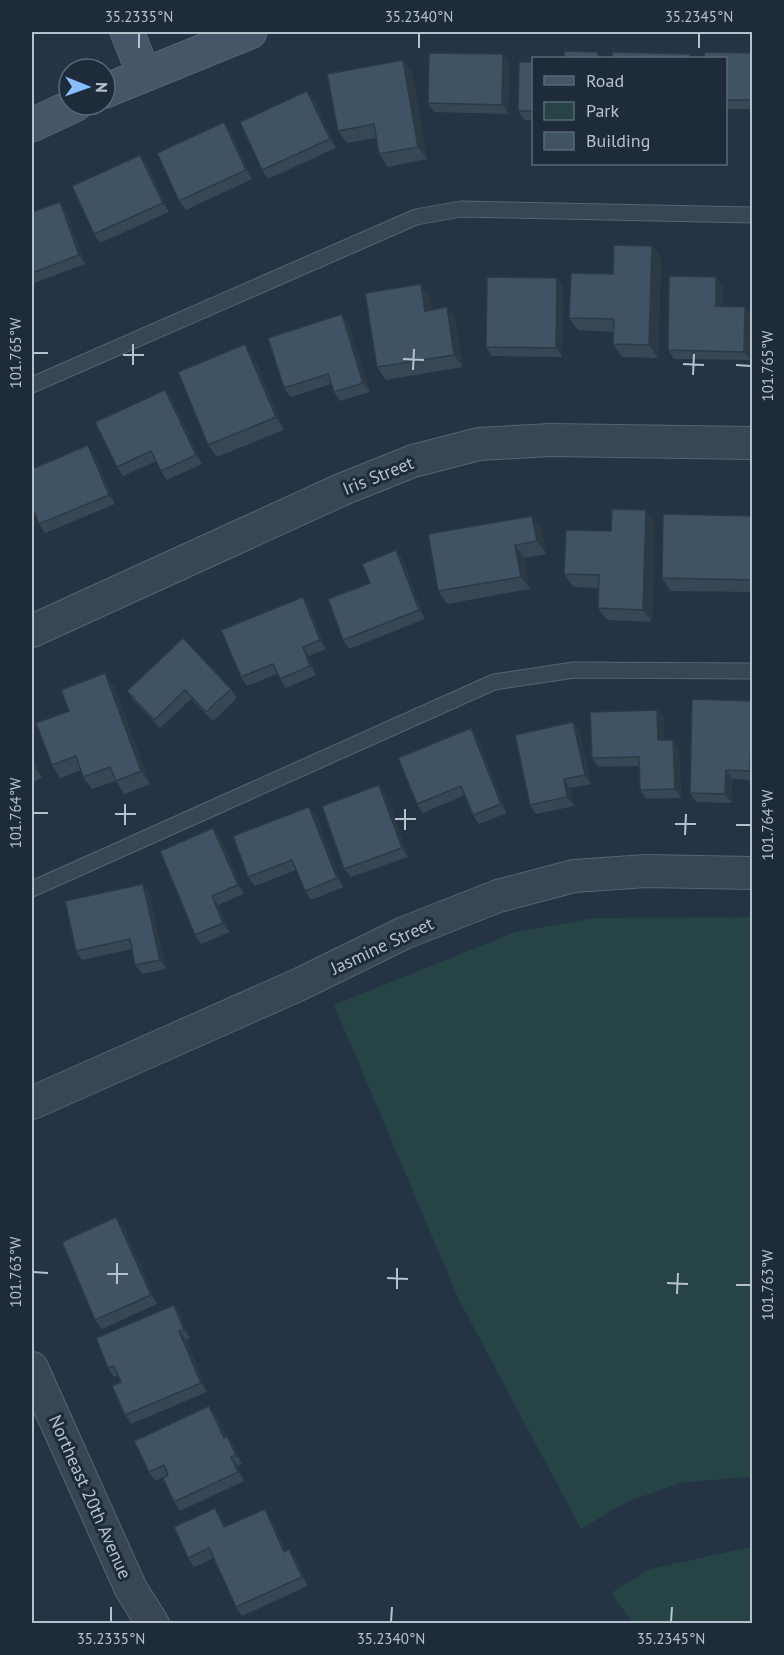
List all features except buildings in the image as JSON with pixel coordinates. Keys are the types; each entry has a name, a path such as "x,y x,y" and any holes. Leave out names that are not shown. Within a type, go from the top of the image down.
{"street":[{"path":"127,32 144,74"},
{"path":"117,86 250,32"},
{"path":"32,125 57,113"},
{"name":"Iris Street","path":"32,631 343,489 413,461 479,444 550,440 753,443"},
{"name":"Jasmine Street","path":"32,1102 298,985 404,933 498,896 574,876 646,871 753,873"},
{"name":"Northeast 20th Avenue","path":"32,1368 131,1589 153,1623"}],"lane":[{"path":"32,385 416,217 461,209 753,215"},
{"path":"32,889 494,682 574,670 753,671"}],"green space":[{"path":"752,917 752,1477 684,1482 626,1502 581,1529 459,1300 334,1005 515,932 595,918"},
{"path":"752,1548 752,1623 633,1623 611,1593 650,1569"}]}
